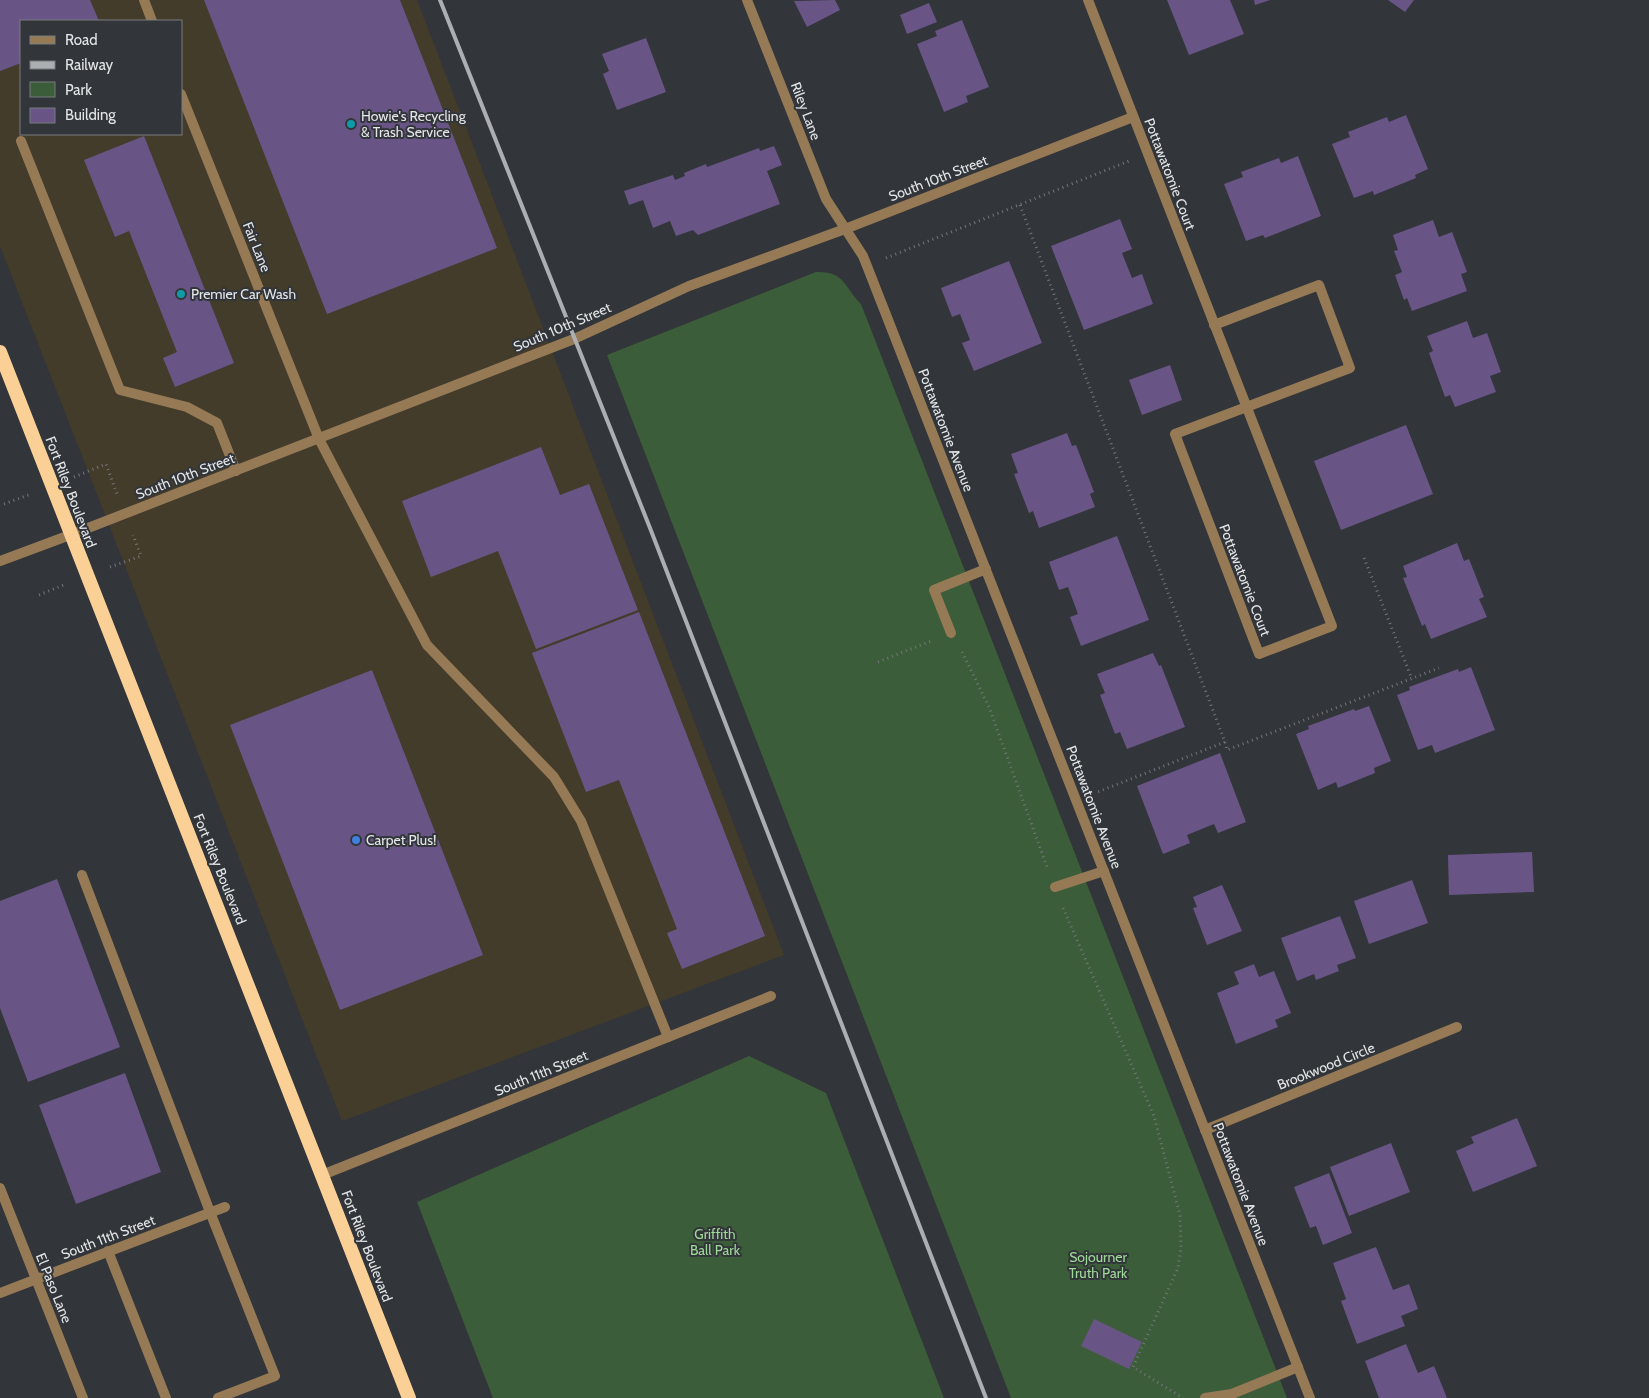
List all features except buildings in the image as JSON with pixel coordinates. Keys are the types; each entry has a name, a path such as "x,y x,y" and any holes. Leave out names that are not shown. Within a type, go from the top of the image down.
{"highway":[{"name":"Fort Riley Boulevard","path":"0,352 408,1398"}],"street":[{"path":"144,0 152,20"},
{"name":"Riley Lane","path":"747,0 826,200 846,229"},
{"path":"1088,0 1133,117"},
{"name":"Fair Lane","path":"182,96 319,438 427,645 554,777 581,821 668,1037"},
{"name":"South 10th Street","path":"0,561 574,339 689,286 846,229 1133,117"},
{"name":"Pottawatomie Court","path":"1133,117 1148,153 1214,325 1246,407 1332,626 1259,654 1174,434 1246,407 1350,368 1319,285 1214,325"},
{"path":"21,141 120,390 187,407 217,424 236,470"},
{"name":"Pottawatomie Avenue","path":"846,229 867,266 1310,1398"},
{"path":"951,633 934,590 986,569"},
{"path":"1055,887 1104,871"},
{"path":"82,875 210,1212 275,1376 218,1398"},
{"name":"South 11th Street","path":"322,1174 771,996"},
{"name":"Brookwood Circle","path":"1205,1130 1457,1027"},
{"name":"El Paso Lane","path":"0,1188 83,1398"},
{"name":"South 11th Street","path":"0,1293 225,1207"},
{"path":"108,1251 166,1398"},
{"path":"1205,1398 1232,1394 1298,1367"}],"path":[{"path":"867,266 1148,153"},
{"path":"1020,205 1227,750 1439,668"},
{"path":"1364,558 1412,679"},
{"path":"878,662 951,633 981,686 1055,887 1154,1116 1173,1182 1180,1215 1181,1248 1178,1268 1133,1367 1184,1398"},
{"path":"1092,794 1225,742"}],"shaded area":[{"path":"0,0 417,0 784,955 342,1121 0,246"}],"green space":[{"name":"Sojourner Truth Park","path":"816,272 826,272 838,277 861,304 1287,1398 1011,1398 607,355"},
{"name":"Griffith Ball Park","path":"749,1056 826,1093 944,1398 493,1398 417,1202"}],"railway":[{"path":"440,0 650,528 986,1398"}],"place":[{"name":"Howie's Recycling & Trash Service","path":"351,124"},
{"name":"Premier Car Wash","path":"181,294"},
{"name":"Carpet Plus!","path":"356,840"}]}
